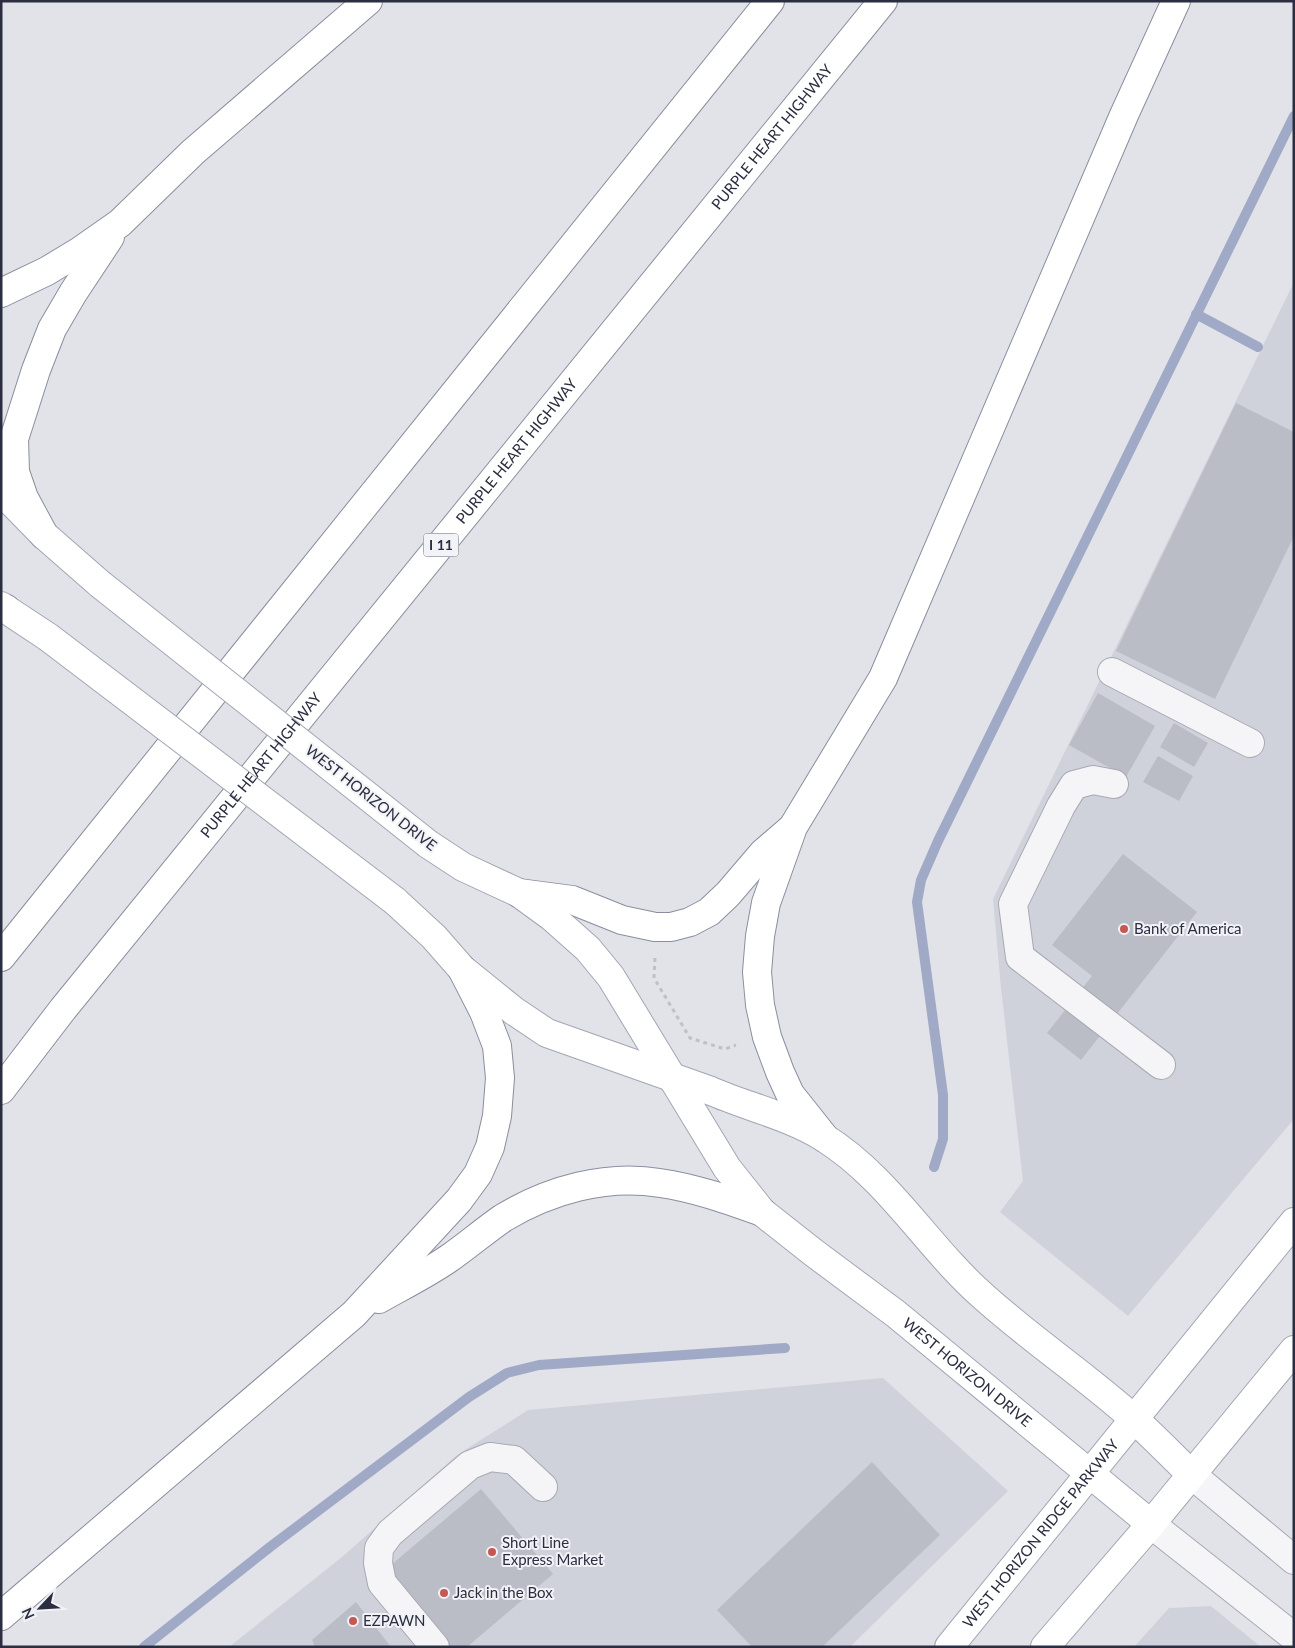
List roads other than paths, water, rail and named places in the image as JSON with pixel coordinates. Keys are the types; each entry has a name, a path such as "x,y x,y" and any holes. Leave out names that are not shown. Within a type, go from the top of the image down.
{"main road":[{"path":"1,293 47,271 120,224 193,152 368,1"},
{"path":"1,956 770,1"},
{"name":"PURPLE HEART HIGHWAY","path":"1,1090 69,1001 883,1"},
{"path":"824,1138 790,1094 767,1037 758,989 757,972 760,936 766,903 792,827 883,678 1124,116 1176,1"},
{"path":"44,535 24,498 15,472 14,439 36,370 52,329 73,293 120,224"},
{"name":"WEST HORIZON DRIVE","path":"1,491 44,535 100,584 428,844 463,867 519,893 552,917 588,949 611,977 728,1168 762,1212 896,1314 1150,1524"},
{"path":"3,608 48,637 395,901 434,937 462,969 514,1011 548,1033 805,1126 824,1138 883,1186 963,1279 1134,1419 1191,1474"},
{"path":"519,893 572,900 622,920 655,927 671,927 690,922 709,912 728,894 763,853 792,827"},
{"path":"1,1616 354,1314 459,1200 478,1174 490,1147 497,1116 500,1078 496,1046 484,1012 462,969"},
{"path":"354,1314 448,1260 504,1218 537,1202 590,1183 620,1181 658,1182 694,1189 762,1212"},
{"name":"WEST HORIZON RIDGE PARKWAY","path":"949,1647 1294,1222"},
{"path":"1045,1647 1294,1350"}],"street":[{"path":"1112,672 1250,743"},
{"path":"1114,784 1093,780 1074,785 1061,806 1013,904 1020,957 1161,1065"},
{"path":"435,1647 382,1583 378,1563 379,1548 390,1533 470,1465 490,1457 514,1460 543,1487"},
{"path":"1191,1474 1294,1560"},
{"name":"WEST HORIZON DRIVE","path":"1150,1524 1294,1637"}],"waterway":[{"path":"934,1167 943,1139 943,1095 917,902 921,880 938,841 1294,116"},
{"path":"1196,314 1258,347"},
{"path":"144,1647 270,1547 469,1397 507,1373 539,1365 785,1348"}],"place":[{"name":"Bank of America","path":"1124,929"},
{"name":"Short Line Express Market","path":"492,1552"},
{"name":"Jack in the Box","path":"444,1593"},
{"name":"EZPAWN","path":"353,1621"}]}
